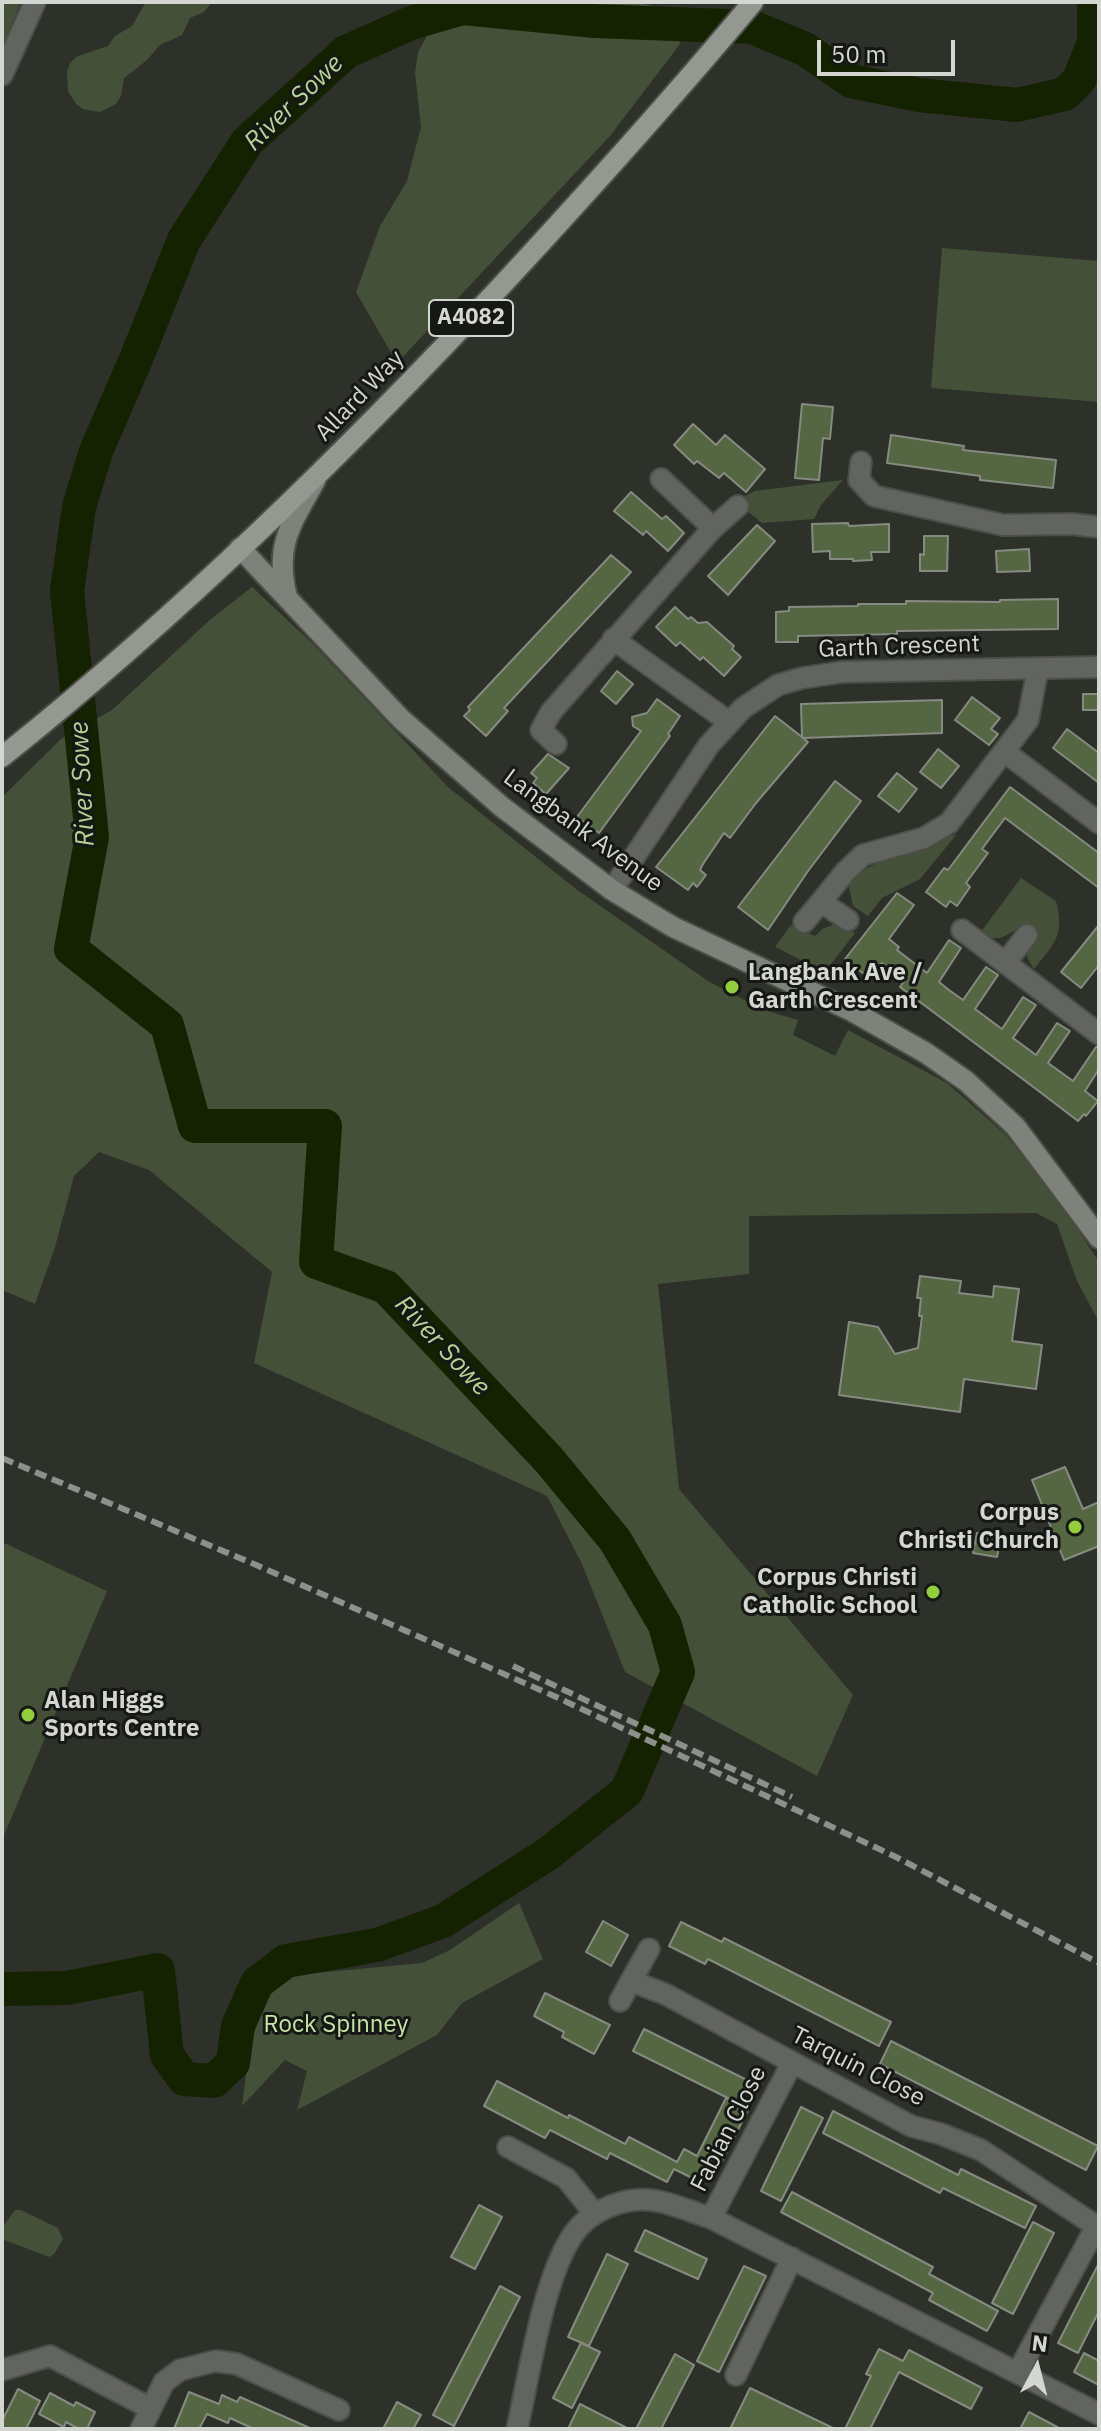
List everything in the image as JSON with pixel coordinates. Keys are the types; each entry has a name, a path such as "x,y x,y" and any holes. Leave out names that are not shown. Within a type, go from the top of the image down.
{"main road":[{"name":"Allard Way","path":"2,757 124,655 319,475 449,341 692,76 753,2"}],"street":[{"path":"2,75 35,2"},
{"path":"861,462 859,480 874,496 1003,525 1072,524 1099,527"},
{"path":"287,598 282,550 289,528 319,475"},
{"path":"661,479 713,528"},
{"path":"540,735 551,712 613,639 713,528 738,506"},
{"name":"Langbank Avenue","path":"240,548 401,719 502,807 612,890 673,927 852,1011 926,1053 966,1081 1015,1126 1099,1238"},
{"path":"613,639 729,722"},
{"name":"Garth Crescent","path":"612,890 709,745 729,722 766,691 778,685 823,674 1099,667"},
{"path":"804,922 863,855 924,838 949,823 1028,720 1038,668"},
{"path":"1005,752 1099,823"},
{"path":"821,902 848,920"},
{"path":"962,930 1096,1025"},
{"path":"1005,963 1027,935"},
{"path":"620,2001 649,1949"},
{"name":"Tarquin Close","path":"631,1981 665,1994 911,2126 981,2150 1097,2228"},
{"name":"Fabian Close","path":"711,2218 792,2063"},
{"path":"508,2147 566,2178 595,2214"},
{"path":"524,2426 538,2328 563,2252 578,2228 595,2214 635,2200 664,2203 711,2218 1099,2414"},
{"path":"1018,2372 1097,2228"},
{"path":"736,2375 792,2258"},
{"path":"2,2370 50,2356 150,2408"},
{"path":"141,2429 164,2382 180,2370 215,2361 237,2364 339,2410"}],"green space":[{"path":"2,2 21,2 2,48"},
{"path":"146,2 212,2 204,12 190,18 182,35 160,45 124,78 121,96 116,104 100,112 83,109 68,91 70,63 78,56 108,46 115,36 132,26"},
{"path":"446,2 636,2 678,12 680,44 610,136 397,363 356,292 380,226 407,181 421,127 415,73 418,52"},
{"path":"942,248 1099,261 1099,402 931,388"},
{"path":"843,480 821,505 814,519 762,523 735,501 755,491"},
{"path":"252,587 313,644 448,787 576,889 708,981 764,1010 798,1020 793,1035 835,1056 848,1030 947,1083 1005,1134 1062,1205 1099,1262 1099,1322 1077,1281 1057,1224 1036,1213 749,1216 749,1274 658,1284 679,1489 853,1695 817,1776 625,1672 582,1564 547,1496 254,1363 272,1272 149,1170 99,1152 74,1176 55,1247 35,1304 2,1290 2,797 61,739 112,710 211,619"},
{"path":"957,834 920,879 882,898 868,916 853,906 849,888 851,878 889,858"},
{"path":"1021,878 1056,901 1058,913 1059,931 1056,938 1034,969 1027,954 1032,939 1019,928 1000,938 980,933"},
{"path":"835,924 855,933 825,972 775,947 791,925 815,936 822,929"},
{"name":"Alan Higgs Sports Centre","path":"2,1542 107,1591 2,1840"},
{"name":"Rock Spinney","path":"519,1903 543,1959 462,2003 437,2035 297,2110 307,2071 285,2060 242,2106 253,2020 267,1990 295,1975 422,1963 450,1950"},
{"path":"15,2210 58,2228 63,2239 54,2254 49,2257 2,2239 2,2228"}],"building":[{"path":"802,404 833,407 830,439 823,438 819,480 795,478"},
{"path":"693,424 716,445 725,435 765,469 746,492 724,473 719,478 697,461 694,464 674,445"},
{"path":"891,435 964,446 963,450 1056,460 1053,488 980,480 980,476 887,463"},
{"path":"631,492 662,519 666,516 684,533 668,551 646,531 643,535 614,511"},
{"path":"848,523 849,526 889,524 889,552 871,552 872,560 853,561 830,559 830,551 813,552 812,524"},
{"path":"757,525 775,541 728,595 708,576"},
{"path":"924,536 948,536 947,571 920,571"},
{"path":"1029,549 1030,571 997,572 996,551"},
{"path":"611,555 631,572 504,708 508,711 486,736 464,716 470,710 468,707"},
{"path":"1058,599 1058,629 897,631 897,634 798,636 798,642 776,642 776,612 789,611 789,607 906,604 906,601"},
{"path":"675,607 688,619 691,617 698,623 707,622 734,646 732,649 741,657 724,676 680,642 676,646 656,627"},
{"path":"617,671 633,684 616,704 601,691"},
{"path":"1083,694 1099,694 1099,710 1083,710"},
{"path":"972,697 1000,718 991,729 998,734 989,745 955,720"},
{"path":"657,699 680,716 668,734 670,736 599,833 577,817 641,731 633,726 632,717 647,713"},
{"path":"942,700 942,733 803,738 808,742 730,838 724,833 700,870 706,875 697,887 693,883 688,890 656,867 775,716 802,737 801,704"},
{"path":"1067,729 1099,753 1099,783 1053,748"},
{"path":"938,749 959,766 941,788 920,772"},
{"path":"548,754 569,768 546,794 533,783 537,778 531,773"},
{"path":"897,773 917,789 899,812 878,796"},
{"path":"835,781 861,801 768,930 738,907"},
{"path":"1010,787 1099,853 1099,888 1005,818 982,849 988,853 966,883 970,887 957,906 950,901 946,907 926,892 944,868 948,870"},
{"path":"897,893 914,905 889,939 899,947 897,950 927,973 949,940 961,948 939,982 949,990 963,1000 986,967 998,975 975,1009 1002,1029 1023,997 1036,1005 1013,1038 1036,1055 1057,1023 1070,1031 1048,1063 1073,1081 1099,1047 1099,1069 1085,1091 1098,1101 1086,1116 1084,1114 1078,1121 900,987 905,980 882,963 869,978 845,959"},
{"path":"1099,925 1099,965 1081,988 1061,972"},
{"path":"920,1276 961,1281 959,1293 993,1297 994,1286 1019,1289 1012,1341 1042,1345 1036,1389 964,1379 960,1412 839,1395 849,1322 878,1327 895,1354 918,1348 922,1316 919,1316 921,1298 917,1298"},
{"name":"Corpus Christi Church","path":"1065,1467 1083,1509 1099,1502 1099,1546 1064,1560 1032,1480"},
{"path":"977,1533 1001,1537 997,1557 973,1553"},
{"path":"603,1921 628,1935 611,1966 586,1952"},
{"path":"681,1922 722,1942 724,1938 891,2022 879,2046 708,1959 705,1964 669,1946"},
{"path":"545,1993 610,2025 594,2054 562,2037 564,2032 534,2016"},
{"path":"644,2029 749,2081 738,2103 633,2051"},
{"path":"891,2041 1098,2146 1086,2170 880,2064"},
{"path":"497,2081 625,2144 629,2137 677,2162 684,2149 697,2156 726,2098 748,2110 722,2161 713,2157 700,2182 674,2169 667,2182 610,2153 607,2159 550,2130 545,2138 484,2106"},
{"path":"801,2107 823,2118 781,2201 761,2191"},
{"path":"833,2111 958,2175 961,2169 1036,2206 1025,2228 943,2188 940,2193 823,2133"},
{"path":"792,2192 933,2267 929,2274 998,2311 987,2331 929,2300 933,2293 781,2212"},
{"path":"479,2205 502,2217 475,2269 451,2257"},
{"path":"1033,2222 1054,2233 1013,2314 992,2303"},
{"path":"645,2230 707,2259 698,2279 635,2251"},
{"path":"607,2254 628,2264 589,2346 568,2337"},
{"path":"1099,2263 1099,2311 1078,2353 1058,2343"},
{"path":"744,2266 766,2276 719,2372 697,2361"},
{"path":"500,2286 520,2297 454,2426 433,2415"},
{"path":"581,2343 600,2352 572,2408 553,2398"},
{"path":"879,2349 903,2361 909,2350 982,2388 971,2409 899,2372 870,2429 845,2429 871,2376 866,2374"},
{"path":"1084,2353 1099,2361 1099,2385 1074,2372"},
{"path":"675,2354 694,2365 661,2429 636,2429"},
{"path":"750,2388 808,2416 835,2429 730,2429"},
{"path":"18,2389 40,2401 26,2429 2,2429 2,2421"},
{"path":"189,2392 219,2404 222,2395 237,2402 240,2397 312,2429 254,2429 230,2418 228,2423 207,2414 199,2429 174,2429"},
{"path":"50,2393 74,2406 76,2402 95,2412 87,2429 79,2429 66,2422 64,2427 39,2414"},
{"path":"397,2402 421,2415 413,2429 383,2429"},
{"path":"580,2404 629,2429 568,2429"},
{"path":"1029,2412 1061,2429 1020,2429"}],"waterway":[{"name":"River Sowe","path":"2,1989 67,1988 158,1970 167,2055 184,2079 214,2081 233,2063 238,2026 257,1983 286,1961 377,1945 443,1921 549,1853 627,1791 678,1672 665,1625 615,1540 549,1460 386,1287 316,1262 325,1126 195,1126 167,1025 71,949 92,837 67,591 79,507 96,451 184,240 247,142 346,52 411,23 463,8 595,21 752,27 805,49 851,81 919,95 1017,105 1065,94 1079,80 1094,42 1094,2"}],"railway":[{"path":"2,1458 254,1564 554,1696 896,1857 1099,1963"},
{"path":"513,1666 792,1797"}],"place":[{"name":"Langbank Ave / Garth Crescent","path":"732,987"},
{"name":"Corpus Christi Church","path":"1075,1527"},
{"name":"Corpus Christi Catholic School","path":"933,1592"},
{"name":"Alan Higgs Sports Centre","path":"28,1715"}]}
